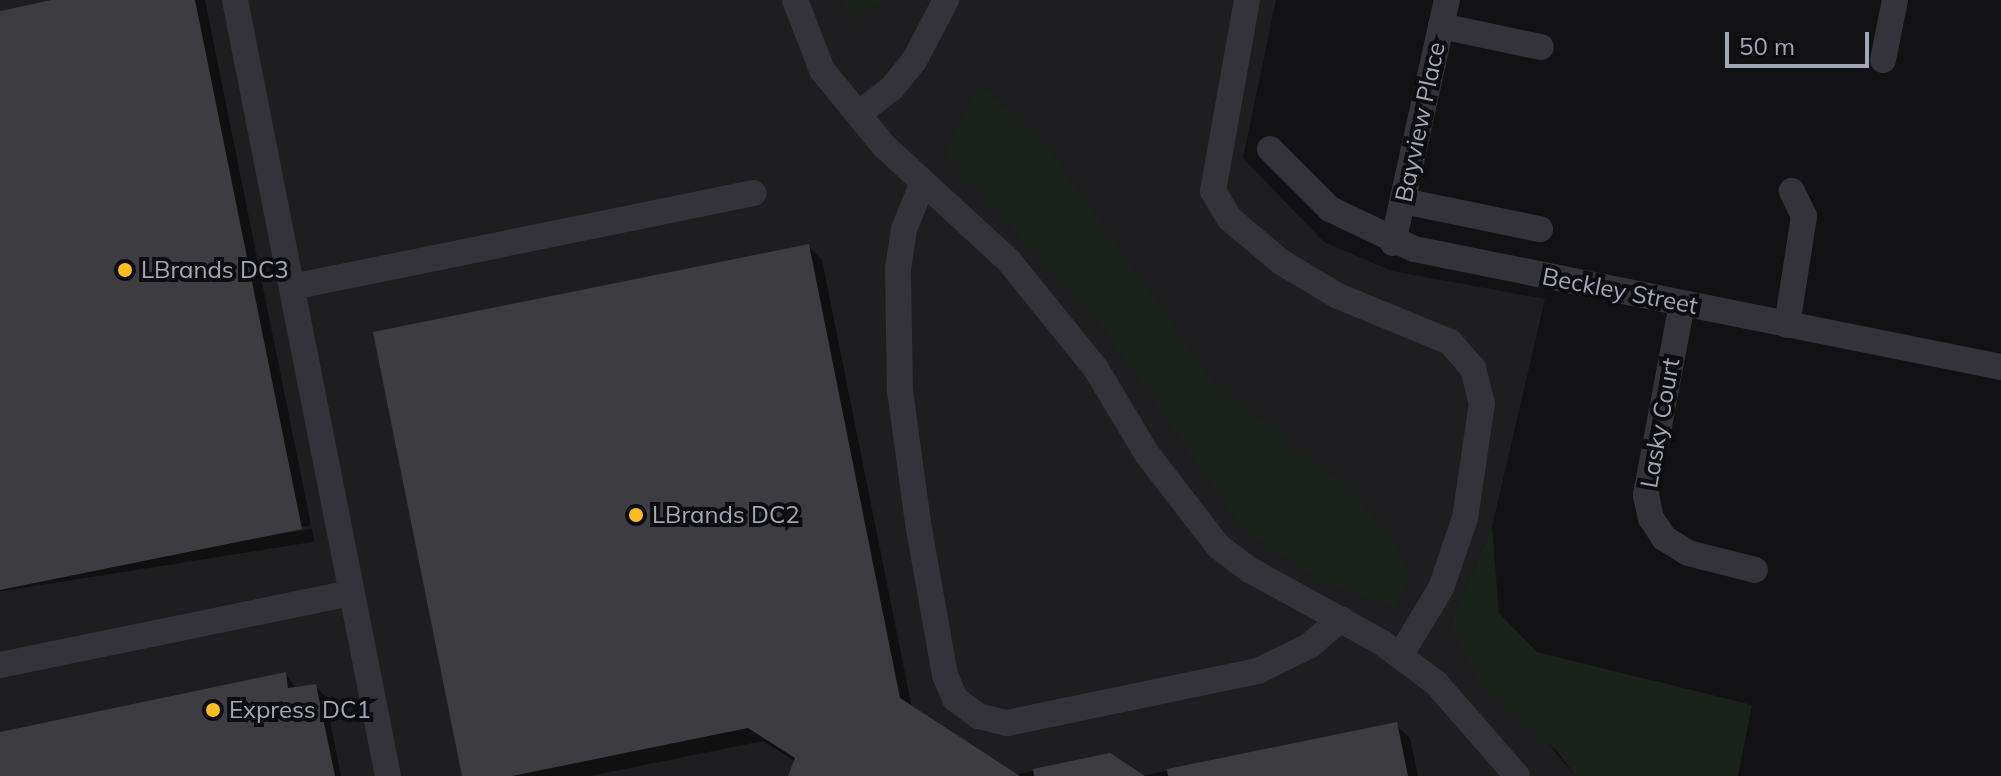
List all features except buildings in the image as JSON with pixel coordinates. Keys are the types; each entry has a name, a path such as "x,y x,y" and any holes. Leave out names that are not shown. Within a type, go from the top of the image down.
{"street":[{"path":"235,0 388,776"},
{"path":"795,0 822,70 858,114 923,182 1009,261 1077,345 1147,454 1219,547 1250,570 1341,619 1436,683 1517,776"},
{"path":"858,114 892,88 914,61 946,0"},
{"path":"1247,0 1213,191 1230,219 1281,262 1338,296 1450,342 1473,368 1482,403 1465,518 1441,588 1400,656"},
{"path":"1883,60 1895,0"},
{"path":"1444,13 1541,47"},
{"name":"Bayview Place","path":"1393,243 1444,13"},
{"name":"Beckley Street","path":"1270,149 1330,209 1393,243 2001,367"},
{"path":"923,182 904,229 898,269 900,391 916,514 945,675 955,699 978,716 1007,723 1244,674 1309,646 1341,619"},
{"path":"1787,325 1804,216 1792,191"},
{"path":"292,287 754,193"},
{"path":"1403,201 1540,229"},
{"name":"Lasky Court","path":"1682,304 1646,495 1651,518 1664,538 1688,553 1755,570"},
{"path":"0,665 352,593"}],"shaded area":[{"path":"0,0 840,0 854,20 886,0 1276,0 1243,158 1324,242 1392,271 1545,299 1492,527 1450,624 1575,776 0,776"},
{"path":"840,0 886,0 853,21"},
{"path":"980,85 1044,142 1213,382 1351,490 1394,541 1409,574 1396,608 1318,580 1242,529 1103,328 944,155"},
{"path":"1492,527 1499,613 1537,652 1752,705 1738,776 1575,776 1557,751 1482,688 1450,624"}],"place":[{"name":"LBrands DC3","path":"125,270"},
{"name":"LBrands DC2","path":"636,515"},
{"name":"Express DC1","path":"213,710"}]}
